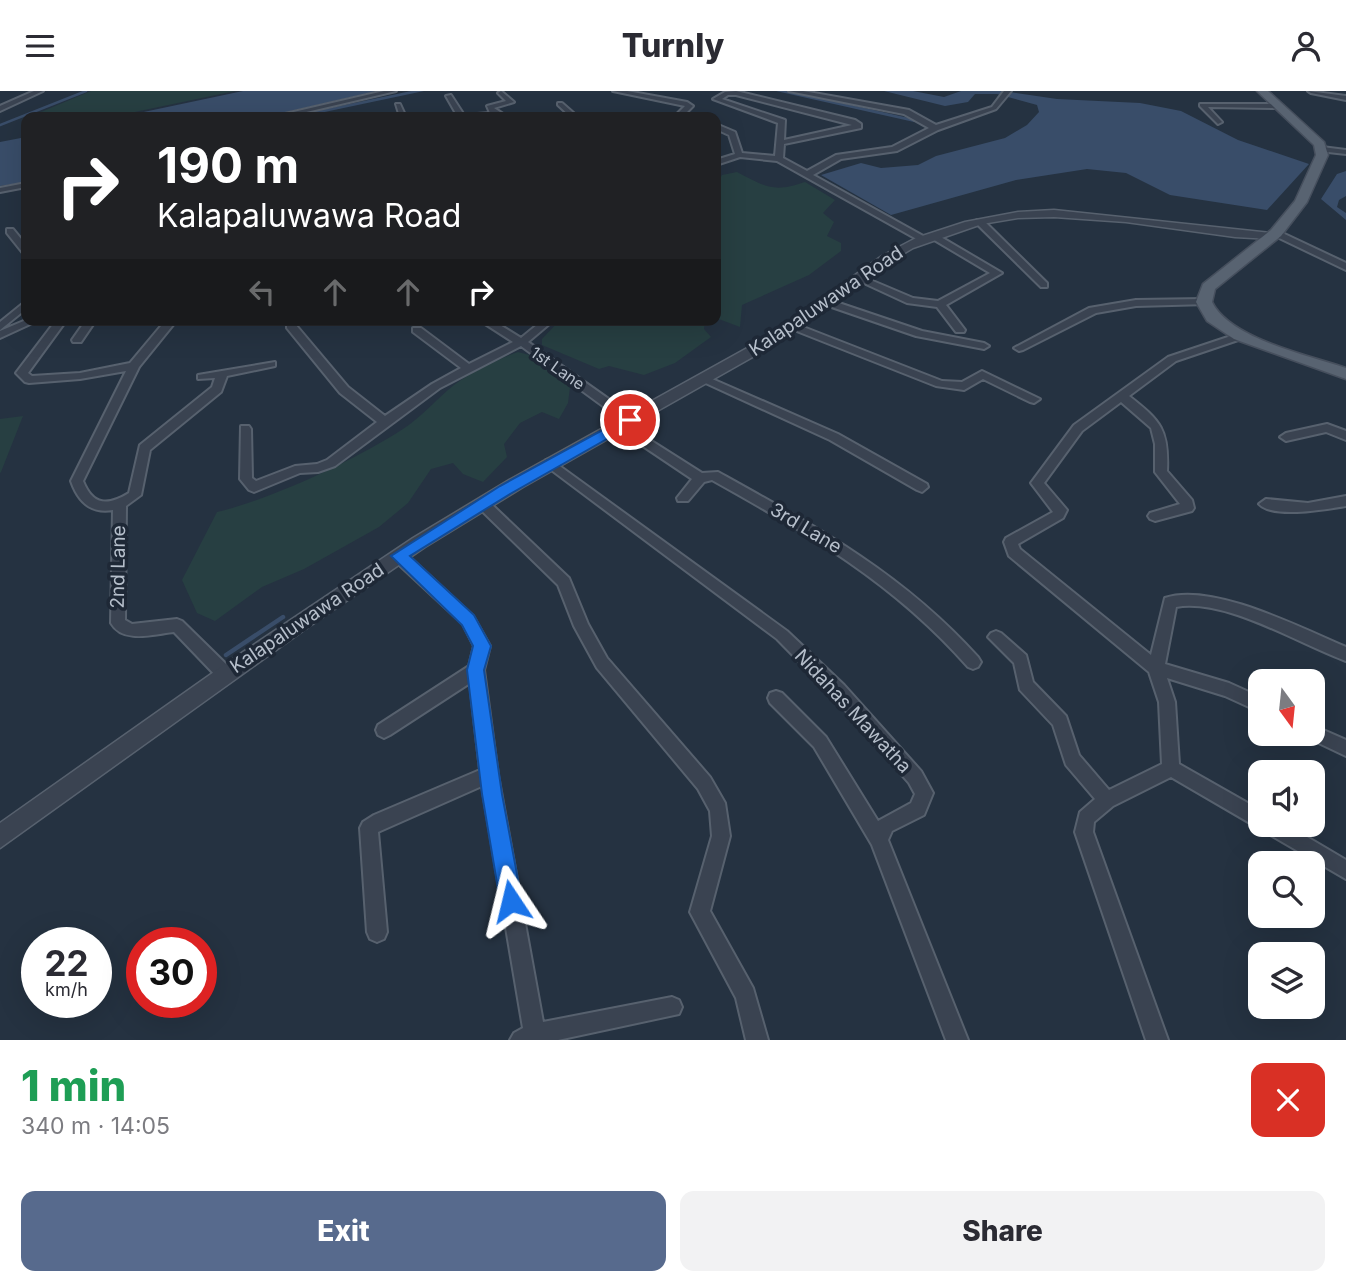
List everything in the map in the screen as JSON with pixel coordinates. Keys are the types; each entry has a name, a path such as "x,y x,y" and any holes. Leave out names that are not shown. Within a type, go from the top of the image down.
{"main road":[{"path":"1262,91 1322,149 1301,202 1269,238 1208,287 1204,302 1212,318 1240,336 1346,374"}],"street":[{"path":"0,109 40,91"},
{"path":"298,112 393,91"},
{"path":"616,91 687,104 689,106 685,112"},
{"path":"792,91 906,112 935,128"},
{"path":"1311,91 1346,98"},
{"path":"493,112 489,107 511,102 501,93"},
{"path":"779,159 780,143 782,122 716,99 727,93 736,93 852,122 858,126 780,143"},
{"path":"808,174 839,157 894,149 935,128 994,108 1006,95"},
{"path":"449,96 460,112"},
{"path":"560,104 569,112"},
{"path":"398,105 401,112"},
{"path":"1218,122 1202,105 1278,106"},
{"path":"721,128 733,134 739,155"},
{"path":"1322,149 1346,152"},
{"path":"721,161 739,155 779,159 998,274 940,304 911,301 858,278"},
{"path":"0,190 21,186"},
{"name":"Kalapaluwawa Road","path":"4,828 399,556 550,463 793,326 887,257 928,237 1018,214 1065,211 1269,238"},
{"path":"980,222 1044,285"},
{"path":"10,231 21,245"},
{"path":"1269,238 1346,267"},
{"path":"1334,261 1346,259"},
{"path":"827,302 920,334 984,346"},
{"path":"1019,348 1093,310 1136,303 1204,302"},
{"path":"940,304 960,330"},
{"path":"0,327 21,309"},
{"path":"0,335 21,326"},
{"path":"57,326 22,373 29,380 80,376 134,366"},
{"path":"77,340 87,326"},
{"path":"167,326 134,366 78,481 80,492 92,503 110,508 120,506 135,495 144,448 217,389 223,378 222,373"},
{"path":"290,326 344,390 387,424"},
{"name":"1st Lane","path":"493,326 531,348 625,422"},
{"path":"245,429 246,479 254,487 299,469 331,463 436,386 519,343 541,326"},
{"path":"793,326 940,384 964,386 982,374 1034,399"},
{"path":"417,330 468,368"},
{"path":"1240,336 1172,359 1078,428 1037,483 1059,510 1058,515 1011,542 1014,552 1156,668 1229,690 1248,699"},
{"path":"202,377 271,364"},
{"path":"703,378 834,437 922,487"},
{"path":"1121,396 1156,423 1163,440 1161,472 1187,503 1187,508 1155,516"},
{"name":"3rd Lane","path":"625,422 700,478 714,474 830,540 920,608 949,633 973,663"},
{"path":"1286,437 1328,428 1346,436"},
{"name":"Nidahas Mawatha","path":"550,463 782,635 838,690 898,758 923,793 918,809 885,825 879,839"},
{"path":"683,498 700,478"},
{"path":"1266,504 1308,508 1346,501"},
{"path":"482,503 564,582 581,625 602,663 705,783 719,809 721,836 699,912 746,995 757,1040"},
{"name":"2nd Lane","path":"120,506 118,623 130,630 177,625 225,674"},
{"path":"399,556 468,620 482,646 475,670 528,1037 671,1007"},
{"path":"1171,768 1167,702 1156,668 1170,603 1178,599 1212,601 1346,654"},
{"path":"996,637 1021,660 1026,685 1060,722 1072,759 1108,800"},
{"path":"384,730 475,670"},
{"path":"776,698 820,742 879,839 957,1040"},
{"path":"1325,738 1346,748"},
{"path":"1157,1040 1084,832 1086,818 1108,800 1171,768"},
{"path":"1171,768 1248,813"},
{"path":"377,932 369,828 489,775"},
{"path":"1289,837 1346,870"}],"green space":[{"path":"91,91 235,91 135,112 41,112"},
{"path":"737,172 777,188 805,182 835,200 823,213 834,222 827,236 841,243 841,251 809,275 742,305 740,327 721,320 722,175"},
{"path":"554,326 704,326 711,337 675,363 644,375 609,366 599,369 542,345 542,339"},
{"path":"518,352 537,357 570,387 568,403 559,419 542,412 520,423 504,444 507,457 483,482 463,474 453,463 431,469 408,503 379,527 304,569 262,587 215,621 197,613 182,580 217,512 263,498 361,453 409,425 463,378"},
{"path":"23,416 1,472 0,473 0,419"}],"water":[{"path":"243,91 377,91 287,112 144,112"},
{"path":"884,91 913,91 944,97 961,91 1002,91 1057,99 1140,103 1181,111 1238,140 1309,164 1267,210 1170,195 1126,173 1087,169 1016,180 891,215 821,175 861,163 881,168 918,165 936,156 1005,138 1027,125 1039,112 1037,105 997,94 975,94 968,102 945,106"},
{"path":"21,138 21,183 0,186 0,142"},
{"path":"1346,171 1346,196 1339,200 1337,207 1346,213 1346,220 1321,199 1337,174"}],"waterway":[{"path":"33,112 86,91"},
{"path":"316,112 421,91"},
{"path":"779,91 914,120"},
{"path":"0,125 21,117"},
{"path":"226,655 283,617"}],"route":[{"path":"511,901 492,794 475,670 482,646 468,620 399,556 482,503 630,420"}]}
